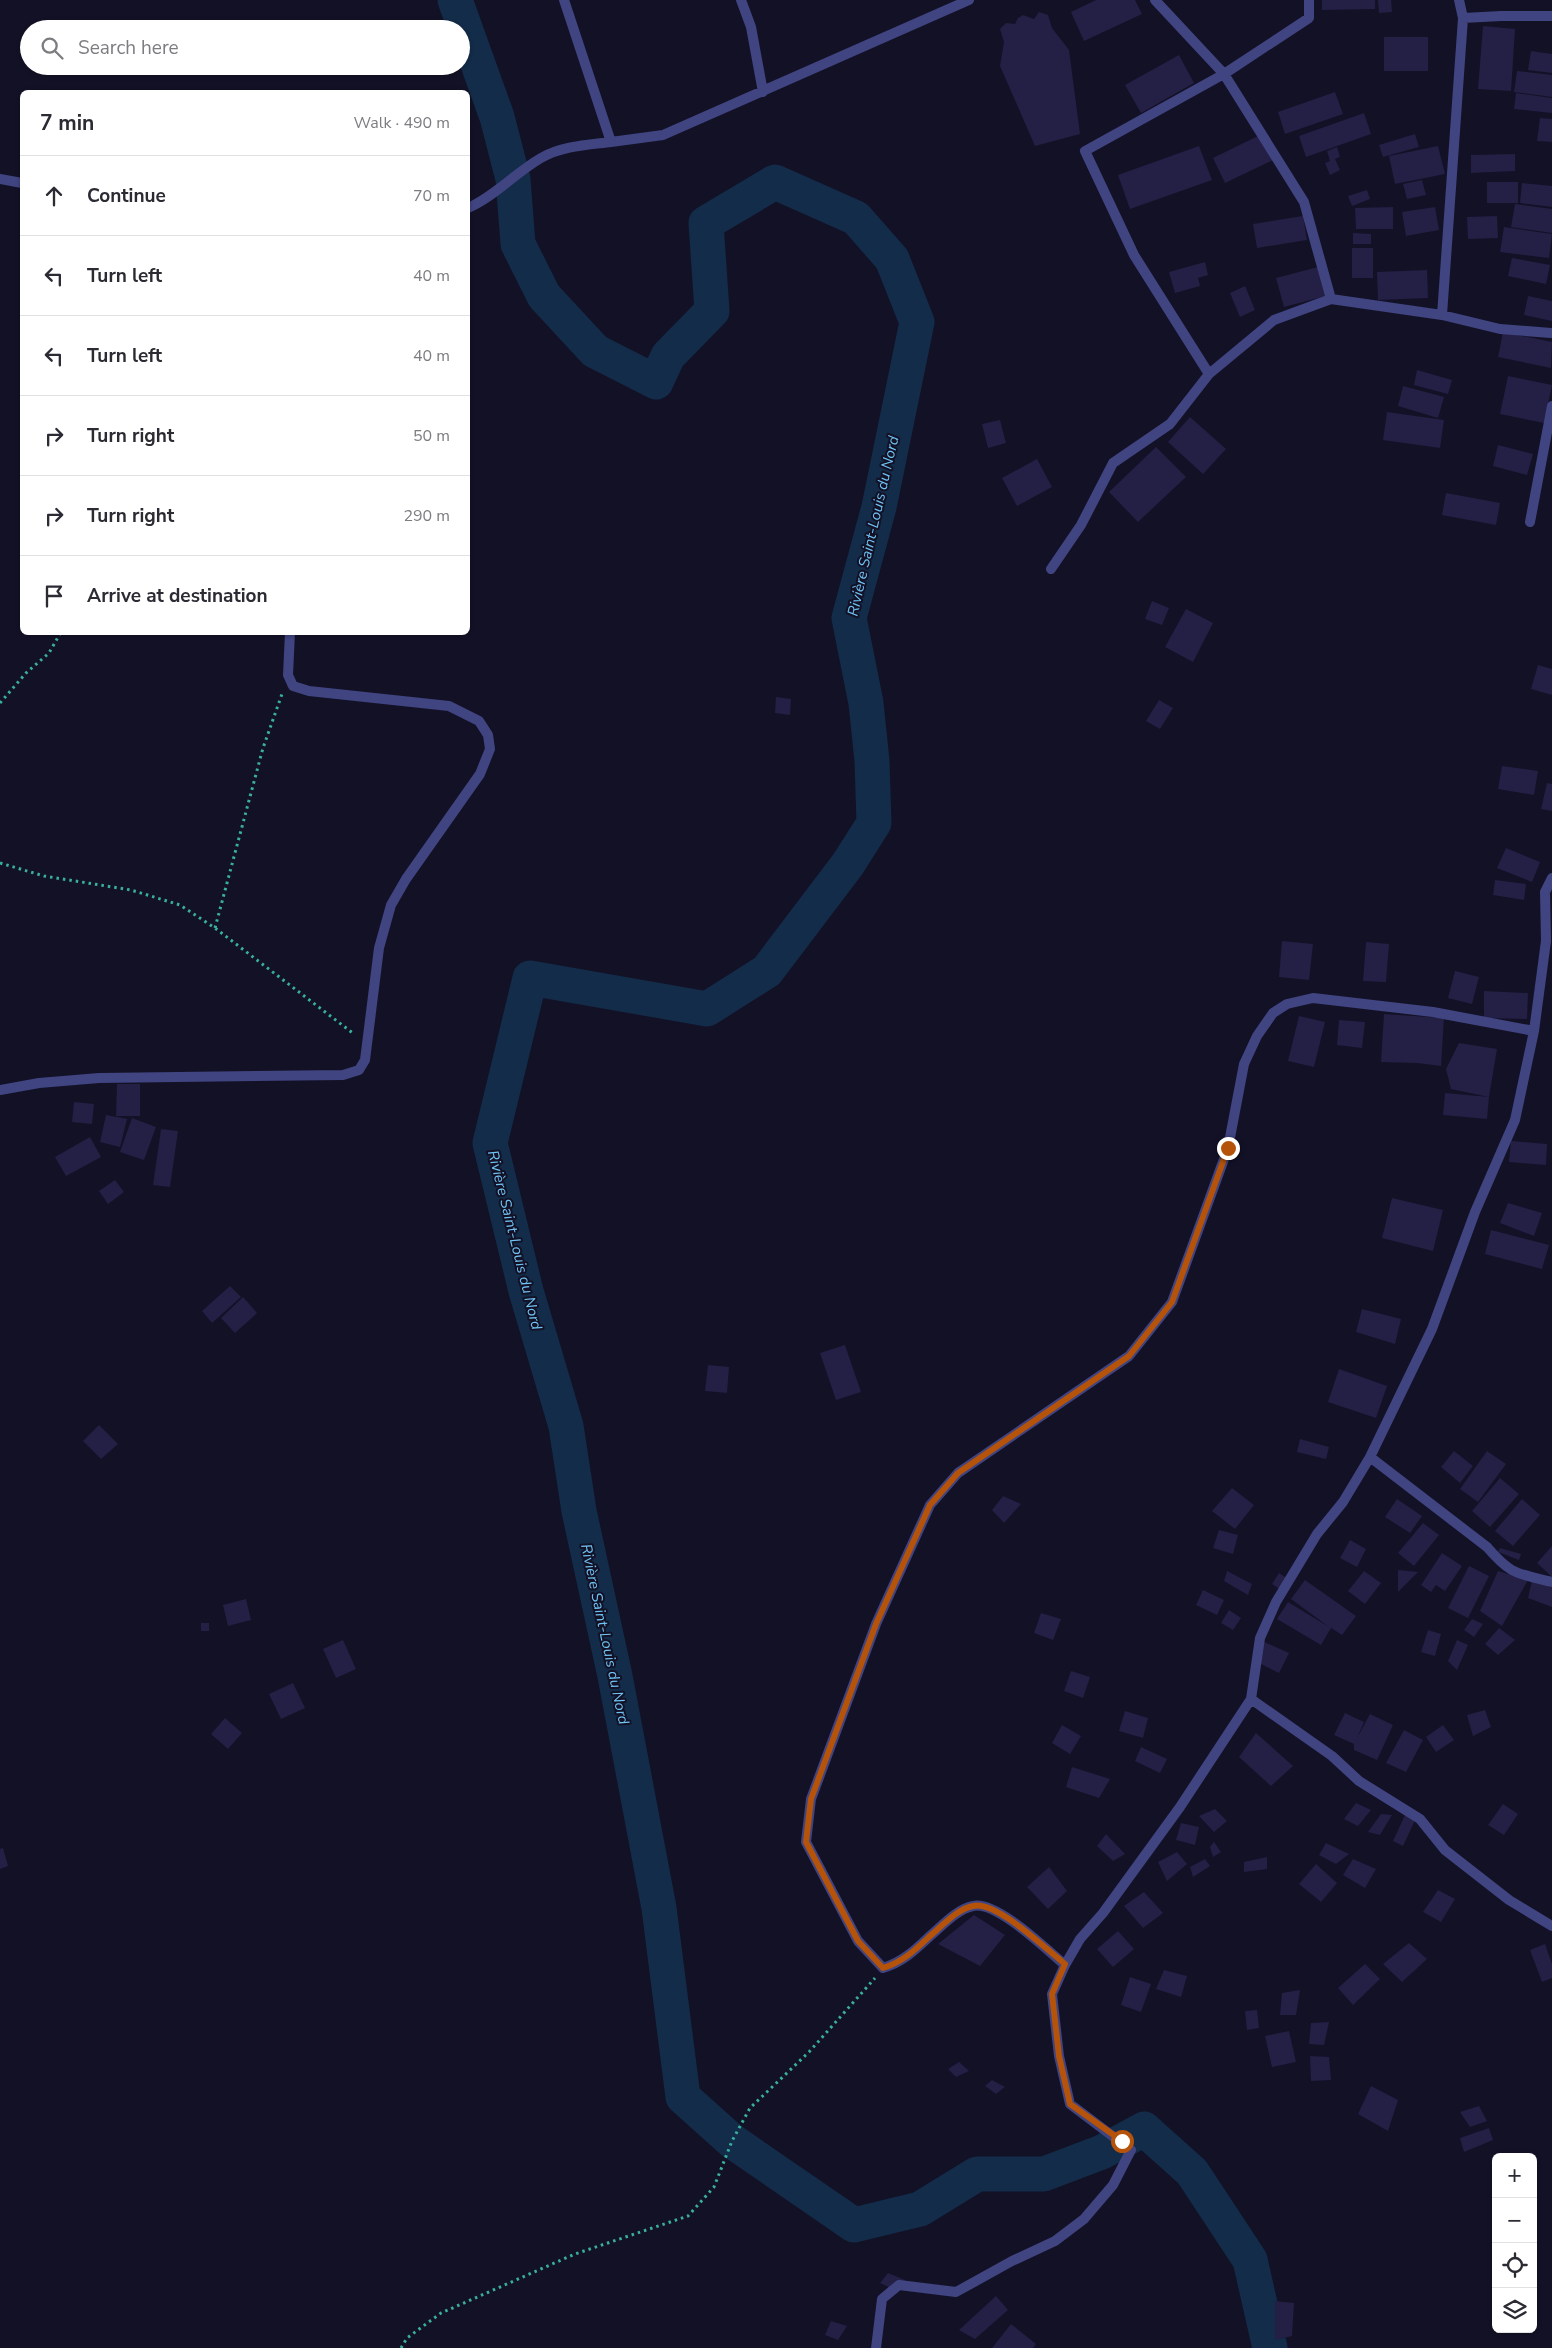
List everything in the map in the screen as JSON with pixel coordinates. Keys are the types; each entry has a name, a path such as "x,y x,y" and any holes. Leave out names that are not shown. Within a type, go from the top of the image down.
{"street":[{"path":"564,0 611,142"},
{"path":"741,0 750,27 763,92"},
{"path":"470,207 480,202 541,158 561,149 663,135 969,0"},
{"path":"1155,0 1224,74 1304,202 1331,300"},
{"path":"1209,374 1134,255 1085,151 1224,74 1309,18 1309,0"},
{"path":"1442,315 1463,18 1459,0"},
{"path":"1463,18 1552,16"},
{"path":"0,178 20,183"},
{"path":"1051,569 1081,525 1113,463 1170,424 1209,374 1274,320 1331,300 1442,315 1500,329 1551,333"},
{"path":"1530,522 1548,451 1552,406"},
{"path":"0,1090 39,1083 99,1078 342,1075 359,1070 365,1060 379,948 391,906 406,879 480,774 490,749 488,735 479,721 449,706 309,692 293,686 288,675 290,635"},
{"path":"876,2348 882,2299 899,2285 956,2292 1012,2261 1055,2241 1084,2219 1113,2184 1131,2150 1070,2104 1058,2048 1052,1994 1065,1964 1080,1939 1103,1913 1180,1807 1251,1699 1260,1638 1276,1602 1317,1534 1343,1502 1370,1457 1432,1329 1475,1212 1516,1120 1534,1031 1546,941 1545,892 1552,878"},
{"path":"1065,1964 1003,1916 989,1907 974,1905 952,1917 899,1963 883,1968 858,1941 806,1842 811,1799 855,1679 876,1624 930,1505 958,1473 1129,1356 1172,1302 1228,1148 1244,1064 1258,1036 1273,1013 1287,1004 1313,998 1433,1012 1534,1031"},
{"path":"1370,1457 1487,1547 1501,1563 1515,1574 1552,1582"},
{"path":"1251,1699 1332,1756 1359,1781 1420,1819 1444,1850 1508,1900 1552,1926"}],"path":[{"path":"0,703 26,673 49,653 59,635"},
{"path":"215,928 263,748 288,675"},
{"path":"0,863 44,876 130,890 180,906 215,928 333,1020 368,1044"},
{"path":"401,2348 406,2338 441,2313 575,2254 688,2216 714,2187 732,2141 750,2108 809,2052 883,1968"}],"building":[{"path":"1096,0 1135,0 1142,14 1084,41 1071,12"},
{"path":"1322,0 1375,0 1375,9 1322,10"},
{"path":"1378,0 1391,0 1392,12 1379,13"},
{"path":"1039,12 1048,15 1052,28 1069,50 1080,134 1035,146 1000,66 1004,42 1000,29 1006,23 1015,24 1018,18 1023,15 1034,19"},
{"path":"1483,26 1515,29 1511,91 1478,89"},
{"path":"1384,37 1428,37 1428,71 1384,71"},
{"path":"1531,51 1552,54 1552,73 1528,70"},
{"path":"1179,55 1194,83 1141,113 1125,85"},
{"path":"1517,71 1552,75 1552,97 1514,92"},
{"path":"1335,92 1343,114 1285,134 1278,112"},
{"path":"1516,93 1552,98 1552,113 1514,109"},
{"path":"1364,113 1371,134 1306,157 1299,136"},
{"path":"1540,118 1552,119 1552,142 1537,141"},
{"path":"1415,134 1419,147 1383,157 1379,145"},
{"path":"1260,135 1273,160 1225,183 1213,158"},
{"path":"1199,146 1212,180 1130,209 1118,175"},
{"path":"1438,146 1445,174 1395,184 1389,156"},
{"path":"1337,147 1340,157 1335,159 1340,170 1330,175 1325,163 1330,161 1327,151"},
{"path":"1515,154 1515,171 1471,173 1471,155"},
{"path":"1422,180 1426,195 1407,199 1403,184"},
{"path":"1487,182 1518,182 1518,203 1487,203"},
{"path":"1522,183 1552,186 1552,207 1520,203"},
{"path":"1367,190 1370,199 1352,206 1348,196"},
{"path":"1515,204 1552,209 1552,233 1511,227"},
{"path":"1393,207 1393,229 1356,229 1355,208"},
{"path":"1435,207 1439,230 1406,236 1402,212"},
{"path":"1303,216 1307,240 1257,248 1253,224"},
{"path":"1497,216 1498,238 1468,239 1467,217"},
{"path":"1504,227 1552,234 1549,258 1500,252"},
{"path":"1353,233 1371,234 1371,244 1353,244"},
{"path":"1352,248 1373,248 1373,278 1352,278"},
{"path":"1512,258 1550,265 1546,284 1508,276"},
{"path":"1205,262 1208,275 1198,278 1200,286 1175,293 1169,272"},
{"path":"1318,267 1326,296 1284,307 1276,278"},
{"path":"1427,270 1428,298 1378,300 1377,272"},
{"path":"1245,286 1255,310 1240,317 1230,293"},
{"path":"1528,296 1552,301 1552,321 1524,315"},
{"path":"1503,332 1552,342 1551,368 1498,357"},
{"path":"1417,370 1452,380 1448,394 1414,385"},
{"path":"1508,376 1552,385 1544,423 1500,414"},
{"path":"1403,386 1444,397 1438,418 1398,406"},
{"path":"1387,412 1444,420 1440,448 1383,440"},
{"path":"1190,417 1226,449 1203,474 1168,442"},
{"path":"1000,420 1006,443 988,448 982,424"},
{"path":"1498,445 1533,454 1527,475 1493,466"},
{"path":"1156,447 1186,477 1138,522 1109,492"},
{"path":"1037,459 1052,487 1017,506 1002,478"},
{"path":"1446,493 1500,503 1496,525 1442,515"},
{"path":"1152,601 1169,608 1162,625 1145,619"},
{"path":"1186,609 1213,623 1193,662 1165,647"},
{"path":"1538,665 1552,669 1552,695 1531,689"},
{"path":"776,697 791,699 790,715 775,713"},
{"path":"1159,700 1173,708 1160,729 1146,721"},
{"path":"1502,766 1538,771 1534,795 1498,789"},
{"path":"1547,783 1552,784 1552,811 1541,809"},
{"path":"1506,848 1540,862 1532,882 1497,868"},
{"path":"1495,880 1526,884 1524,900 1493,895"},
{"path":"1282,941 1313,944 1309,980 1279,977"},
{"path":"1366,942 1389,944 1386,982 1363,981"},
{"path":"1455,971 1479,977 1472,1004 1448,998"},
{"path":"1484,991 1528,993 1527,1019 1484,1018"},
{"path":"1384,1014 1444,1018 1441,1066 1381,1062"},
{"path":"1299,1016 1325,1022 1314,1067 1288,1061"},
{"path":"1339,1020 1365,1022 1362,1048 1337,1045"},
{"path":"1459,1043 1497,1049 1489,1097 1451,1089 1446,1069"},
{"path":"117,1084 140,1084 140,1116 116,1116"},
{"path":"1445,1093 1489,1097 1487,1119 1443,1115"},
{"path":"74,1102 94,1104 92,1124 72,1122"},
{"path":"106,1115 127,1119 120,1147 100,1142"},
{"path":"132,1118 156,1127 144,1160 120,1152"},
{"path":"161,1129 178,1131 170,1187 153,1185"},
{"path":"90,1137 101,1157 66,1176 55,1157"},
{"path":"1511,1141 1547,1144 1546,1165 1509,1162"},
{"path":"115,1180 124,1192 108,1204 99,1191"},
{"path":"1392,1198 1443,1210 1433,1251 1382,1238"},
{"path":"1508,1203 1542,1213 1534,1236 1500,1223"},
{"path":"1491,1230 1549,1245 1542,1269 1485,1254"},
{"path":"230,1286 241,1297 212,1323 202,1311"},
{"path":"243,1297 257,1313 235,1333 221,1318"},
{"path":"1362,1309 1401,1319 1395,1344 1356,1332"},
{"path":"845,1345 861,1392 836,1400 820,1353"},
{"path":"708,1365 729,1367 727,1393 705,1391"},
{"path":"1339,1369 1387,1386 1376,1418 1328,1402"},
{"path":"99,1425 118,1444 101,1459 83,1441"},
{"path":"1300,1439 1329,1447 1326,1459 1297,1452"},
{"path":"1454,1451 1473,1466 1460,1483 1441,1467"},
{"path":"1487,1451 1506,1464 1478,1502 1460,1489"},
{"path":"1500,1478 1519,1494 1490,1527 1472,1511"},
{"path":"1232,1488 1254,1505 1235,1529 1212,1511"},
{"path":"1003,1496 1021,1504 1004,1523 992,1510"},
{"path":"1397,1499 1422,1516 1410,1533 1385,1517"},
{"path":"1522,1499 1540,1515 1513,1546 1495,1531"},
{"path":"1423,1523 1439,1535 1414,1566 1398,1553"},
{"path":"1219,1530 1238,1535 1233,1554 1213,1548"},
{"path":"1350,1540 1366,1549 1357,1567 1340,1558"},
{"path":"1552,1546 1552,1577 1537,1563"},
{"path":"1500,1548 1521,1554 1519,1560 1498,1552"},
{"path":"1442,1553 1462,1566 1445,1591 1436,1585 1431,1592 1421,1585"},
{"path":"1469,1566 1489,1576 1468,1618 1448,1608"},
{"path":"1398,1570 1418,1572 1398,1592"},
{"path":"1227,1571 1252,1584 1248,1595 1224,1581"},
{"path":"1364,1571 1381,1583 1365,1604 1348,1591"},
{"path":"1498,1571 1528,1580 1502,1626 1480,1611"},
{"path":"1279,1573 1291,1581 1284,1592 1272,1584"},
{"path":"1305,1580 1356,1616 1342,1635 1331,1628 1321,1645 1277,1619 1288,1602 1329,1627 1291,1599"},
{"path":"1532,1580 1552,1585 1552,1607 1528,1598"},
{"path":"1203,1590 1224,1600 1217,1615 1196,1605"},
{"path":"246,1599 251,1620 228,1626 223,1605"},
{"path":"1229,1610 1241,1618 1233,1630 1221,1623"},
{"path":"1041,1613 1061,1619 1053,1640 1034,1633"},
{"path":"1472,1619 1483,1624 1474,1637 1464,1630"},
{"path":"201,1623 209,1623 209,1631 201,1631"},
{"path":"1499,1628 1515,1640 1498,1655 1485,1644"},
{"path":"1428,1630 1441,1634 1435,1656 1421,1652"},
{"path":"343,1640 356,1669 336,1678 323,1649"},
{"path":"1457,1640 1468,1645 1457,1670 1448,1661"},
{"path":"1262,1641 1289,1653 1279,1673 1253,1660"},
{"path":"1071,1671 1090,1677 1083,1698 1064,1691"},
{"path":"293,1683 305,1708 281,1719 269,1694"},
{"path":"1485,1710 1491,1727 1473,1736 1467,1715"},
{"path":"1125,1711 1148,1718 1143,1738 1119,1731"},
{"path":"1345,1713 1364,1722 1357,1738 1370,1714 1393,1725 1377,1760 1354,1750 1354,1744 1334,1735"},
{"path":"225,1718 242,1733 228,1749 211,1734"},
{"path":"1062,1725 1081,1736 1070,1754 1052,1743"},
{"path":"1443,1725 1454,1740 1436,1752 1426,1737"},
{"path":"1404,1730 1423,1740 1406,1772 1386,1763"},
{"path":"1256,1733 1293,1766 1271,1786 1239,1757"},
{"path":"1141,1747 1167,1759 1160,1773 1135,1761"},
{"path":"1072,1767 1110,1779 1099,1798 1066,1787"},
{"path":"1356,1803 1371,1810 1358,1826 1344,1819"},
{"path":"1503,1804 1518,1814 1504,1835 1488,1825"},
{"path":"1215,1809 1227,1821 1214,1832 1199,1816"},
{"path":"1381,1814 1392,1815 1380,1835 1368,1832"},
{"path":"1405,1815 1416,1818 1403,1846 1393,1841"},
{"path":"1181,1823 1199,1827 1195,1845 1176,1840"},
{"path":"1106,1834 1125,1854 1113,1861 1097,1846"},
{"path":"1214,1842 1221,1852 1213,1857 1210,1847"},
{"path":"1326,1843 1349,1854 1336,1864 1319,1855"},
{"path":"3,1848 8,1866 0,1869 0,1849"},
{"path":"1177,1852 1187,1864 1167,1881 1158,1862"},
{"path":"1267,1857 1267,1869 1244,1872 1244,1862"},
{"path":"1205,1859 1210,1866 1193,1877 1190,1867"},
{"path":"1353,1859 1376,1869 1365,1888 1343,1875"},
{"path":"1316,1864 1337,1883 1321,1902 1299,1884"},
{"path":"1049,1867 1067,1891 1048,1909 1027,1887"},
{"path":"1438,1890 1455,1899 1441,1922 1423,1912"},
{"path":"1144,1892 1163,1913 1143,1928 1124,1906"},
{"path":"974,1915 1005,1935 980,1966 938,1944"},
{"path":"1118,1931 1134,1949 1113,1967 1097,1949"},
{"path":"1409,1943 1427,1959 1402,1982 1383,1964"},
{"path":"1545,1944 1552,1964 1552,1978 1542,1982 1530,1950"},
{"path":"1365,1964 1380,1979 1353,2005 1338,1988"},
{"path":"1164,1970 1187,1976 1181,1997 1156,1989"},
{"path":"1130,1977 1151,1984 1141,2012 1121,2005"},
{"path":"1300,1990 1296,2015 1280,2015 1282,1993"},
{"path":"1257,2010 1259,2028 1247,2030 1245,2011"},
{"path":"1329,2022 1324,2045 1309,2044 1311,2023"},
{"path":"1289,2031 1296,2062 1272,2067 1265,2036"},
{"path":"1310,2056 1329,2057 1331,2080 1311,2081"},
{"path":"959,2062 969,2071 956,2077 948,2069"},
{"path":"992,2080 1005,2087 996,2094 985,2086"},
{"path":"1371,2086 1398,2100 1388,2131 1358,2114"},
{"path":"1479,2106 1487,2121 1470,2127 1460,2112"},
{"path":"1489,2128 1493,2140 1464,2152 1460,2138"},
{"path":"888,2273 905,2280 897,2291 880,2283"},
{"path":"996,2296 1008,2310 975,2339 959,2330"},
{"path":"1275,2301 1294,2303 1292,2336 1275,2340"},
{"path":"831,2321 847,2326 838,2340 825,2335"},
{"path":"1011,2324 1036,2344 1033,2348 992,2348"}],"waterway":[{"name":"Rivière Saint-Louis du Nord","path":"455,0 462,20"},
{"name":"Rivière Saint-Louis du Nord","path":"470,42 497,117 513,179 518,244 544,296 595,351 656,382 668,356 712,311 706,223 775,182 856,218 892,259 917,322 879,507 849,618 866,703 872,761 874,823 848,864 767,971 707,1009 530,978 490,1143 526,1291 566,1426 579,1511 615,1676 659,1908 683,2097 732,2141 854,2225 920,2209 977,2174 1044,2174 1102,2152 1144,2129 1192,2172 1250,2260 1270,2348"}],"route":[{"path":"1122,2141 1070,2104 1059,2056 1052,1994 1065,1964 1003,1916 989,1907 974,1905 952,1917 899,1963 883,1968 858,1941 806,1842 811,1799 876,1624 930,1505 958,1473 1129,1356 1172,1302 1228,1148"}]}
